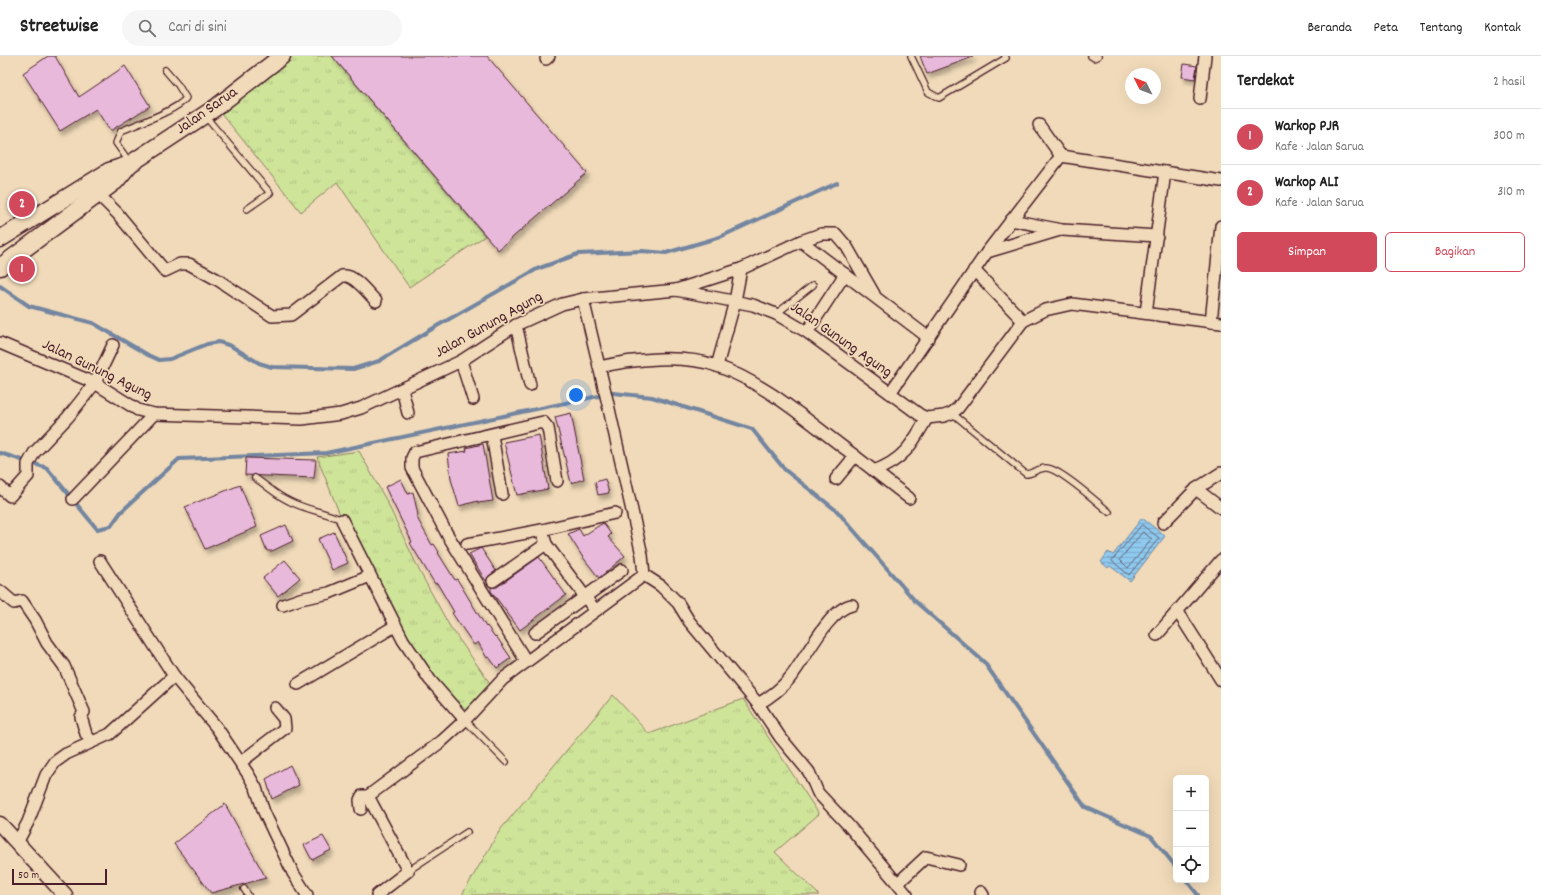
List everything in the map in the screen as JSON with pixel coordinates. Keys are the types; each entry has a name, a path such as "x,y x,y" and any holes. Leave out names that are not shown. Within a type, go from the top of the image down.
{"main road":[{"name":"Jalan Sarua","path":"0,239 93,190 116,181 130,164 203,115 282,56"},
{"name":"Jalan Sarua","path":"0,267 93,190"}],"street":[{"path":"1200,99 1205,56"},
{"path":"1039,125 1061,156 1221,181"},
{"path":"890,393 974,270 1061,156"},
{"path":"1146,313 1165,172"},
{"path":"93,190 117,213 165,271 180,264 189,264 218,280 272,316 291,315 314,296 342,276 346,275 352,277 376,301"},
{"path":"1011,220 1062,230 1157,236"},
{"path":"874,471 895,461 904,453 912,444 927,418 944,416 952,413 965,400 1023,321 1045,310 1072,304 1216,322 1221,226"},
{"path":"987,252 1062,230"},
{"path":"676,290 741,268 821,234 836,234 847,247 876,298"},
{"path":"802,242 929,338"},
{"path":"717,366 735,302 741,268"},
{"path":"974,270 1023,321"},
{"path":"807,332 845,274"},
{"name":"Jalan Gunung Agung","path":"0,343 95,383 138,410 154,414 302,419 341,414 361,408 461,361 516,326 562,304 582,299 676,290 753,305 776,314 807,332 920,415 927,418"},
{"path":"582,299 606,395 642,556 644,575"},
{"path":"516,326 530,385"},
{"path":"0,487 10,496 28,476 28,464 34,453 68,416 95,383 114,345"},
{"path":"599,367 627,361 661,360 689,360 717,366 775,397 909,498"},
{"path":"461,361 473,399"},
{"path":"402,389 408,412"},
{"path":"74,499 154,414"},
{"path":"526,661 447,534 412,468 412,458 415,452 543,422 548,428 557,482"},
{"path":"492,435 502,494"},
{"path":"836,479 855,456"},
{"path":"1163,523 1196,489 1221,473"},
{"path":"1196,489 1221,508"},
{"path":"467,544 542,530 615,513"},
{"path":"342,520 403,640 430,680 465,720"},
{"path":"542,530 546,544 595,610"},
{"path":"493,581 546,544"},
{"path":"100,561 174,676 217,728 241,762 256,788 264,812 293,873 307,895"},
{"path":"1158,635 1221,562"},
{"path":"535,633 586,598 622,570"},
{"path":"361,808 360,800 364,795 368,796 442,741 465,720 503,679 644,575"},
{"path":"644,575 661,586 678,603 689,621 758,704 780,737 809,772 818,793 907,895"},
{"path":"283,605 300,599 329,593 370,576"},
{"path":"0,591 14,603 22,601 64,666 84,712 81,716 86,734 92,742"},
{"path":"758,704 780,690 790,679 831,621 845,608 852,605"},
{"path":"1178,612 1221,680"},
{"path":"298,684 395,626"},
{"path":"17,843 28,822 46,775 55,762 66,754 103,738 120,726 174,676"},
{"path":"241,762 285,728 284,719 275,708"},
{"path":"368,796 408,871 377,895"},
{"path":"0,824 65,895"},
{"path":"898,883 926,857 959,865"}],"lane":[{"path":"912,56 928,92 939,98 1006,58 1005,56"},
{"path":"1091,56 1094,58 1098,56"},
{"path":"130,164 116,143 118,135 121,131 174,108 183,103 186,98 178,85 165,70"},
{"path":"203,115 270,193 247,209"},
{"path":"776,314 813,285"},
{"path":"952,413 1026,474 1030,474 1042,468 1057,471 1109,512"},
{"path":"255,478 287,501 310,510 330,514 342,520"},
{"path":"465,720 506,762"},
{"path":"408,871 466,832"},
{"path":"244,889 248,895"}],"green space":[{"path":"285,56 332,56 485,236 409,287 337,182 301,212 217,108"},
{"path":"359,451 387,502 420,572 449,625 494,689 465,720 430,680 342,520 317,457"},
{"path":"613,695 649,734 743,699 819,814 775,852 819,895 462,895 500,830"}],"water":[{"path":"1142,518 1165,536 1130,581 1110,566 1108,568 1101,562 1108,552 1113,555"}],"building":[{"path":"48,56 55,56 79,97 125,66 150,106 110,131 96,109 60,131 23,73"},
{"path":"332,56 487,56 587,173 498,250"},
{"path":"920,56 973,56 973,57 927,74"},
{"path":"1184,64 1197,66 1195,79 1182,77"},
{"path":"571,413 584,479 571,483 555,417"},
{"path":"539,435 548,489 517,495 504,442"},
{"path":"483,444 493,501 478,503 478,501 459,506 451,479 448,454 467,451 466,448"},
{"path":"246,458 316,460 314,478 245,475"},
{"path":"401,479 408,494 413,492 418,515 416,516 432,545 434,544 439,552 438,553 455,580 457,579 486,627 487,626 495,637 496,636 511,658 497,668 489,657 487,658 478,642 474,645 452,613 454,612 437,583 435,584 410,543 412,542 385,487"},
{"path":"605,479 609,493 598,495 595,482"},
{"path":"240,485 257,527 205,549 185,507"},
{"path":"603,523 611,534 608,537 625,556 599,578 582,556 568,534 579,529 583,536"},
{"path":"286,525 293,541 272,551 267,551 261,536"},
{"path":"334,532 348,563 332,570 318,539"},
{"path":"481,548 496,571 489,576 486,581 469,554"},
{"path":"539,557 566,595 520,630 491,591 491,587 497,587"},
{"path":"285,560 300,578 278,596 263,578"},
{"path":"290,765 299,785 272,799 266,779"},
{"path":"225,804 266,878 211,893 174,844"},
{"path":"323,836 331,850 312,860 304,845"}],"waterway":[{"path":"0,286 29,306 93,323 159,360 170,359 207,344 219,342 231,346 259,363 272,367 353,369 379,361 537,269 578,254 642,251 666,253 720,237 837,183"},
{"path":"0,453 47,468 97,529 111,526 121,512 179,459 326,453 613,393 652,397 752,429 785,470 837,511 916,602 984,662 1085,807 1151,836 1173,863"},
{"path":"1188,883 1198,895"}],"place":[{"name":"Warkop ALI","path":"22,204"},
{"name":"Warkop PJR","path":"22,269"}]}
